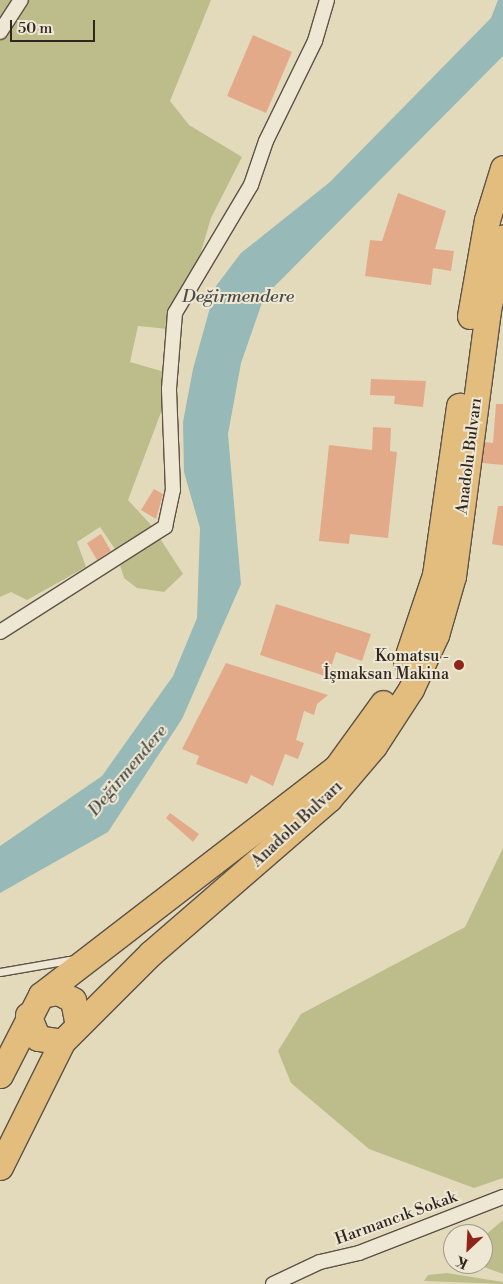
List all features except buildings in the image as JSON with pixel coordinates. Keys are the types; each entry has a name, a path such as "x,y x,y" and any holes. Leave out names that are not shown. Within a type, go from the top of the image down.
{"highway":[{"name":"Anadolu Bulvarı","path":"0,1075 34,1005 85,957 336,768 396,683 419,630 435,575 471,308 487,220 503,168"},
{"name":"Anadolu Bulvarı","path":"0,1167 70,1033 151,953 329,799 374,746 411,689 436,635 453,576 488,310 503,238"},
{"path":"58,992 73,1000 70,1033 38,1038 34,1005 58,992"}],"street":[{"path":"0,32 21,0"},
{"path":"0,632 165,527 173,490 170,389 175,313 215,239 251,185 266,140 315,41 327,0"},
{"name":"Harmancık Sokak","path":"272,1284 320,1262 359,1253 503,1197"}],"lane":[{"path":"0,972 85,957"}],"green space":[{"path":"0,0 211,0 170,101 189,125 242,157 211,218 178,330 138,326 130,362 175,375 128,500 152,526 183,574 164,592 137,588 124,578 115,549 100,527 77,542 86,567 27,600 11,592 0,597"},
{"path":"503,848 503,1178 474,1188 369,1149 291,1083 278,1051 301,1014 465,927"},
{"path":"503,1220 503,1274 493,1270 493,1228"},
{"path":"453,1274 503,1282 503,1284 424,1281 428,1275"}],"water":[{"name":"Değirmendere","path":"498,0 503,0 503,56 264,297 241,363 228,434 241,584 182,719 108,832 0,893 0,846 102,776 173,676 197,618 200,528 184,472 183,422 193,369 216,286 241,253 330,182 491,18"}],"place":[{"name":"Komatsu - İşmaksan Makina","path":"459,665"}]}
